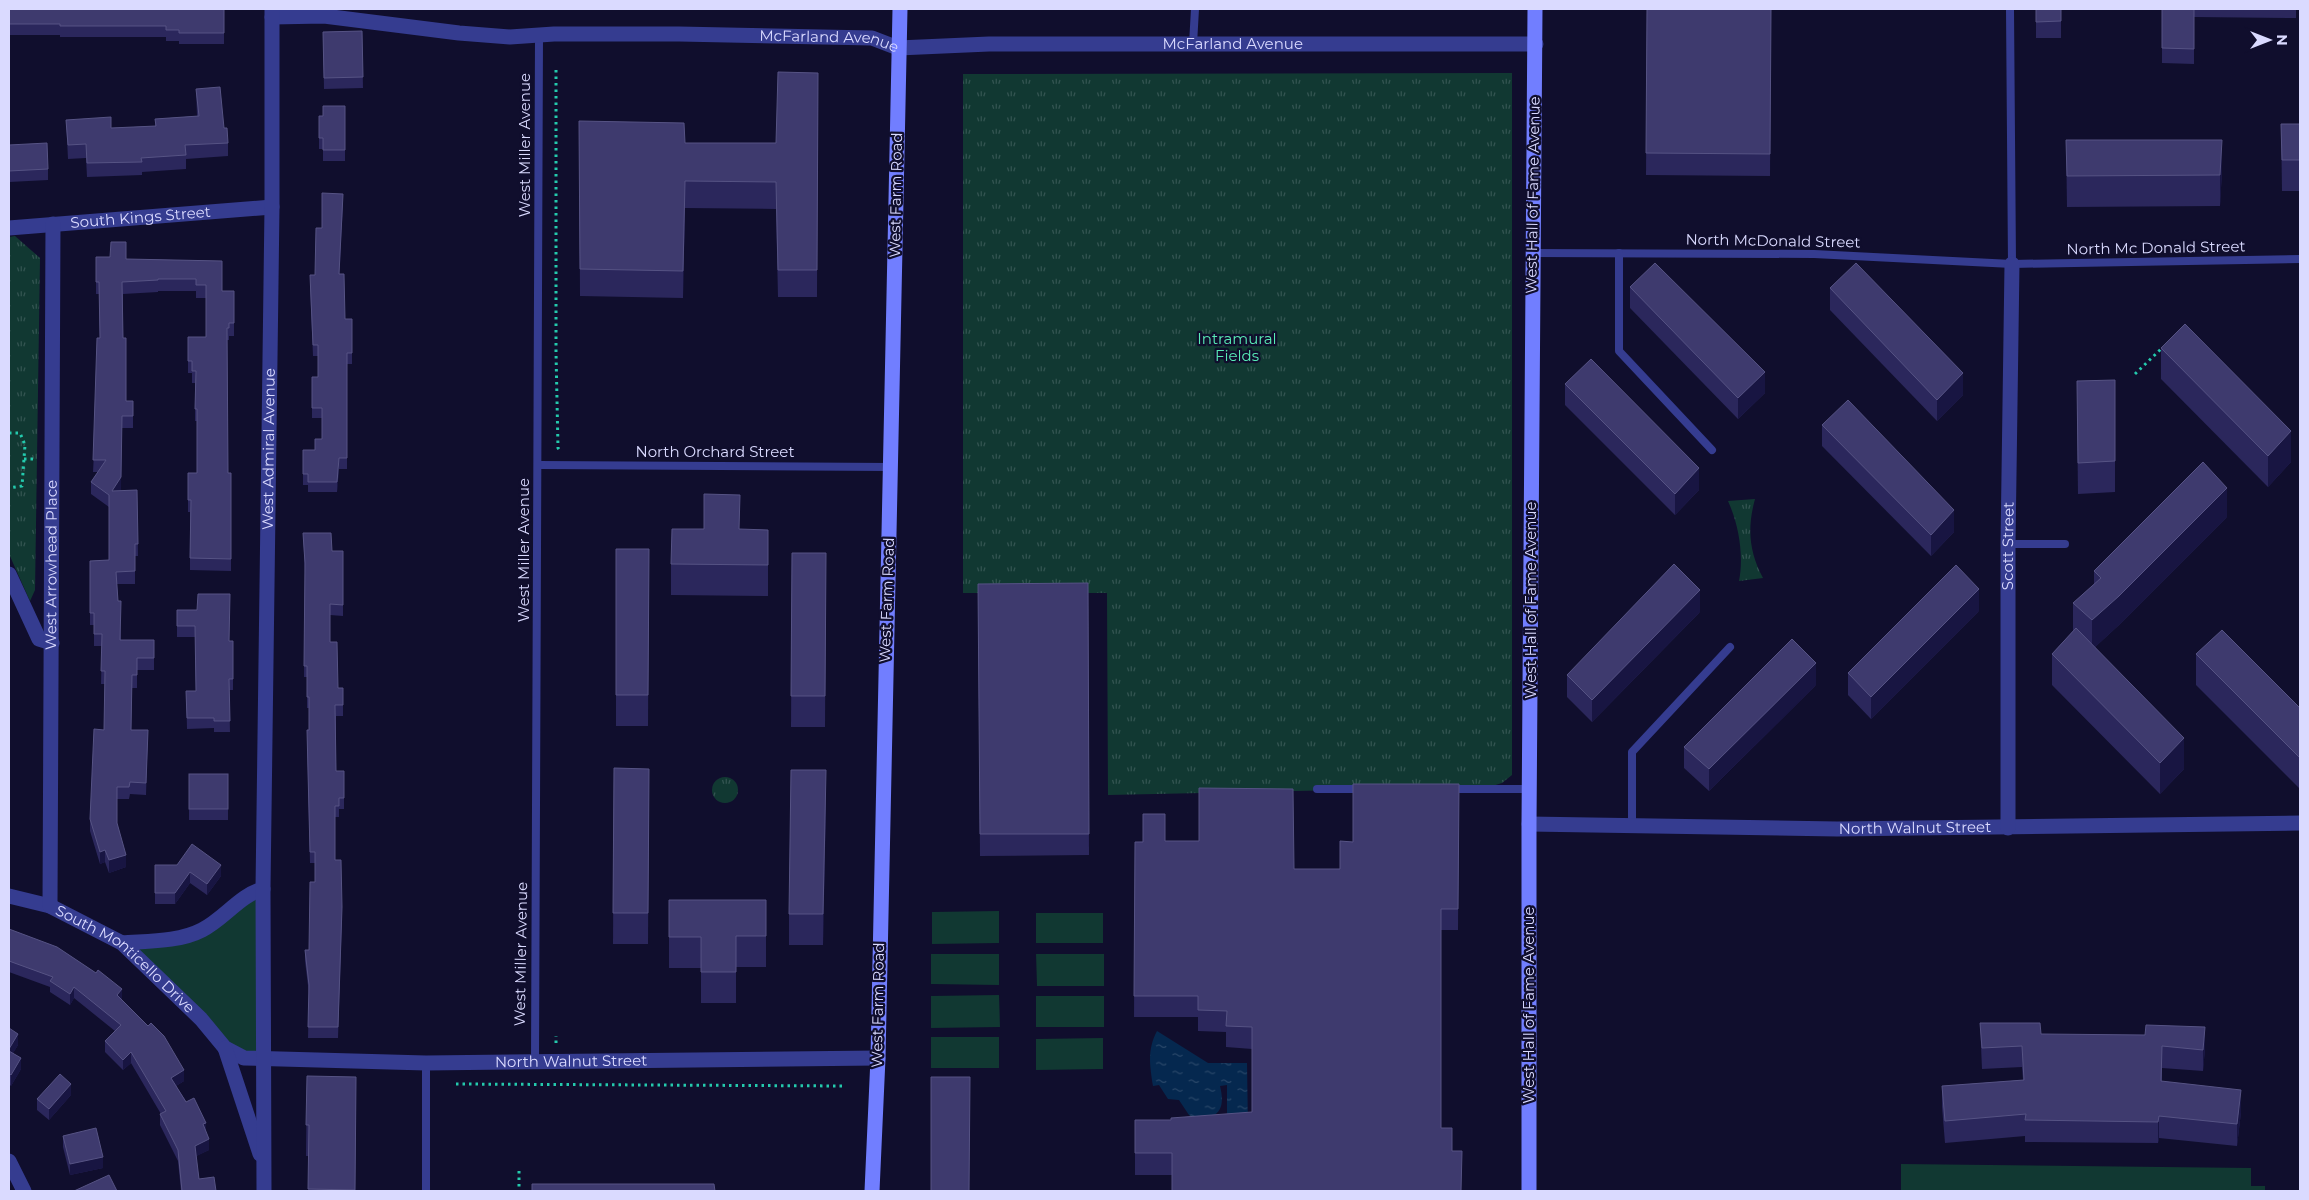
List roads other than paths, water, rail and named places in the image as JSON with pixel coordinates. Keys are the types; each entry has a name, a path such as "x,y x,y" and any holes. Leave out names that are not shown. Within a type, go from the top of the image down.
{"street":[{"name":"West Farm Road","path":"872,1191 878,1058 900,9"},
{"name":"West Hall of Fame Avenue","path":"1529,1191 1529,824 1535,9"},
{"name":"McFarland Avenue","path":"272,13 324,16 460,34 539,37 554,34 679,34 872,38 898,48 989,44 1536,44"},
{"name":"West Admiral Avenue","path":"265,1059 263,889 272,207 272,13"},
{"name":"South Kings Street","path":"9,228 272,207"},
{"name":"West Arrowhead Place","path":"50,906 53,224"},
{"name":"Scott Street","path":"2008,828 2008,544 2012,264"},
{"path":"9,574 39,639 52,643"},
{"name":"North Walnut Street","path":"1529,824 1632,827 2008,828 2300,823"},
{"path":"122,943 168,939 202,930 252,892 263,889"},
{"name":"South Monticello Drive","path":"9,896 50,906 122,943 201,1019 225,1048 264,1167"},
{"name":"South Monticello Drive","path":"225,1048 244,1058 265,1059 264,1191"},
{"name":"North Walnut Street","path":"265,1059 426,1063 878,1058"},
{"path":"9,1161 24,1191"}],"lane":[{"path":"1193,44 1195,9"},
{"path":"2010,9 2012,264"},
{"name":"West Miller Avenue","path":"534,1062 539,465 539,37"},
{"name":"North McDonald Street","path":"1532,253 1814,254 2012,264"},
{"path":"1619,253 1619,351 1712,450"},
{"name":"North Mc Donald Street","path":"2012,264 2300,258"},
{"name":"North Orchard Street","path":"539,465 891,467"},
{"path":"2008,544 2066,544"},
{"path":"1632,827 1632,752 1730,647"},
{"path":"1317,789 1376,789"},
{"path":"1444,789 1530,789"},
{"path":"426,1063 426,1191"}],"water":[{"path":"1157,1031 1208,1063 1247,1063 1248,1130 1227,1130 1227,1085 1220,1086 1222,1100 1220,1110 1206,1119 1198,1120 1189,1115 1179,1100 1168,1099 1159,1085 1153,1086 1150,1064 1152,1045"}],"park label":[{"name":"Intramural Fields","path":"1237,348"}]}
